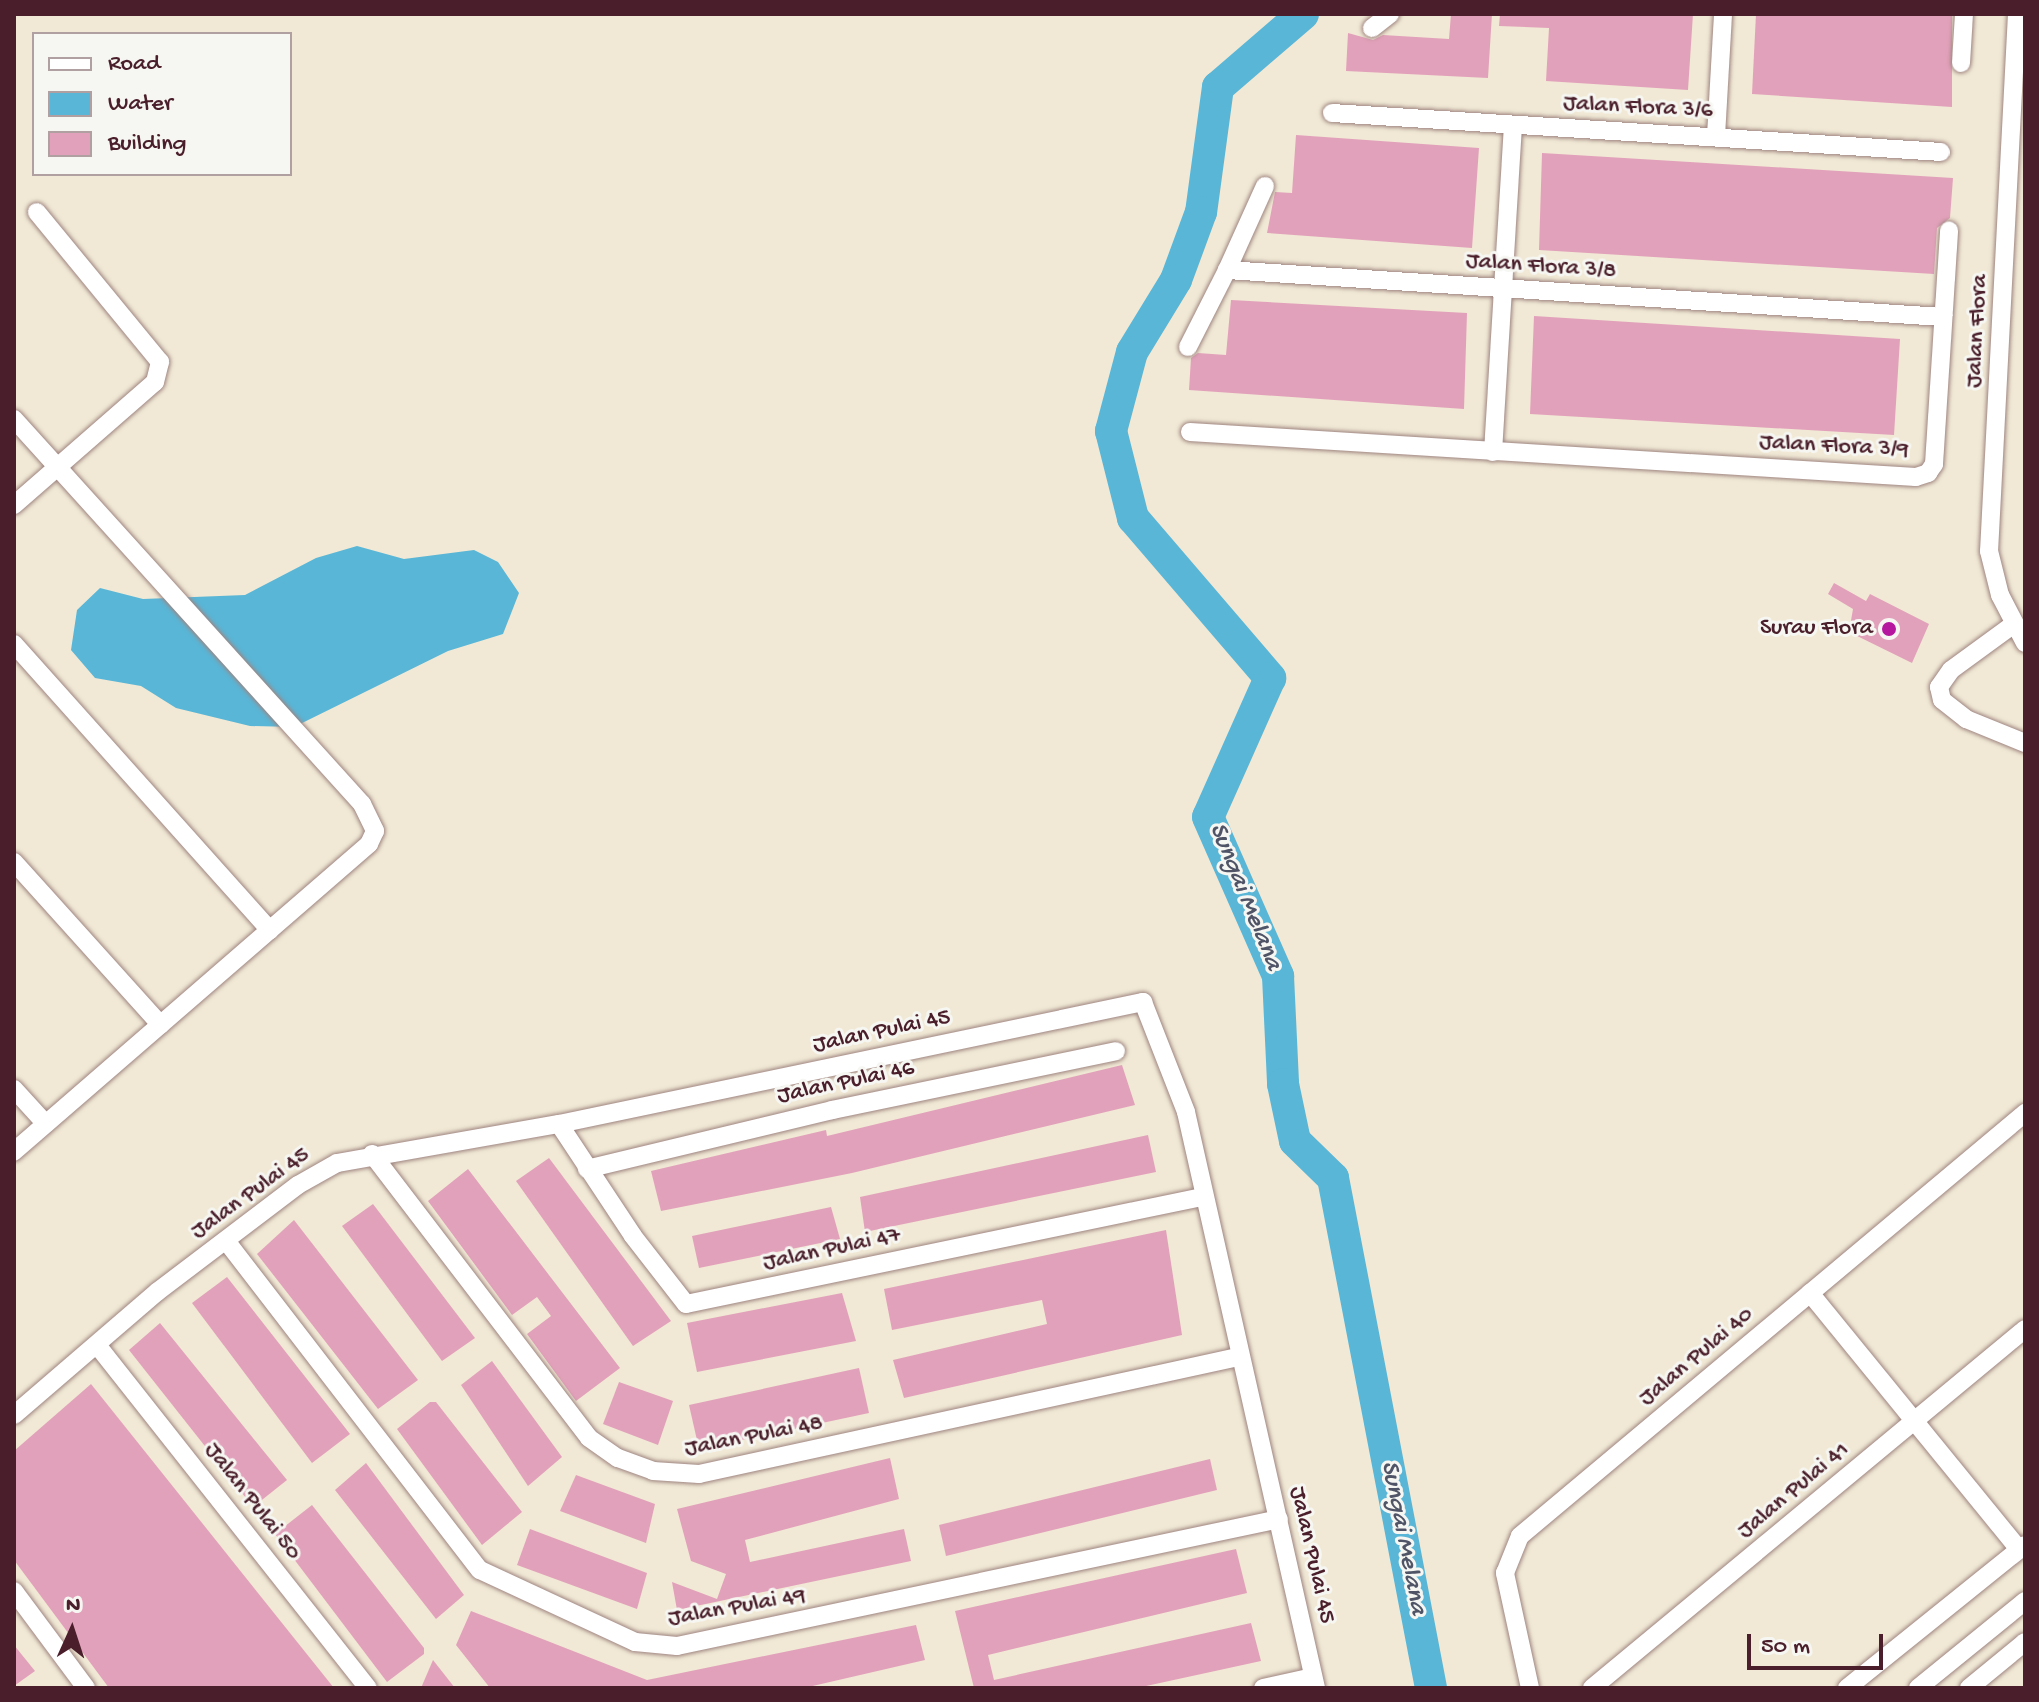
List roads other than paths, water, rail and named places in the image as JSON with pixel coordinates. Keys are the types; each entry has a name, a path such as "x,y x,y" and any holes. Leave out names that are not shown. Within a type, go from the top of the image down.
{"street":[{"path":"1372,28 1390,14"},
{"path":"1716,136 1723,14"},
{"path":"1961,63 1964,14"},
{"name":"Jalan Flora","path":"2017,14 1989,551 2000,595 2025,643"},
{"name":"Jalan Flora 3/6","path":"1332,113 1941,152"},
{"path":"1190,432 1493,452 1513,126"},
{"path":"1188,347 1265,186"},
{"path":"14,505 155,382 160,362 37,212"},
{"name":"Jalan Flora 3/9","path":"1493,452 1916,477 1928,473 1934,464 1949,230"},
{"name":"Jalan Flora 3/8","path":"1227,270 1943,317"},
{"path":"14,419 371,818 375,831 369,844 14,1152"},
{"path":"2014,624 1951,670 1939,687 1942,700 1966,719 2025,743"},
{"path":"14,644 270,930"},
{"path":"14,862 161,1025"},
{"name":"Jalan Pulai 45","path":"14,1415 157,1292 319,1171 372,1154 559,1124 1143,1002 1186,1112 1202,1197 1279,1519 1314,1682"},
{"name":"Jalan Pulai 46","path":"587,1169 832,1110 1116,1051"},
{"path":"14,1089 46,1124"},
{"name":"Jalan Pulai 40","path":"1530,1688 1505,1573 1520,1536 2025,1113"},
{"name":"Jalan Pulai 47","path":"559,1124 587,1169 686,1304 1202,1197"},
{"name":"Jalan Pulai 48","path":"372,1154 589,1438 618,1458 653,1471 683,1477 699,1474 1238,1357"},
{"name":"Jalan Pulai 49","path":"227,1242 480,1570 635,1642 677,1646 1279,1519"},
{"path":"1810,1293 2022,1547 1847,1688"},
{"name":"Jalan Pulai 41","path":"1592,1688 2025,1329"},
{"name":"Jalan Pulai 50","path":"97,1345 368,1688"},
{"path":"14,1591 86,1688"},
{"path":"1918,1688 2025,1601"},
{"path":"1969,1688 2025,1642"},
{"path":"1263,1688 1314,1682"}],"water":[{"path":"357,546 404,559 474,550 498,562 519,593 503,634 448,651 294,727 250,726 176,708 141,686 95,678 71,650 77,610 100,588 143,599 245,595 316,558"}],"waterway":[{"name":"Sungai Melana","path":"1303,14 1218,87 1201,212 1176,280 1132,352 1111,431 1133,518 1270,678 1208,817 1278,976 1283,1084 1295,1141 1333,1178 1431,1688"}],"place":[{"name":"Surau Flora","path":"1889,629"}]}
